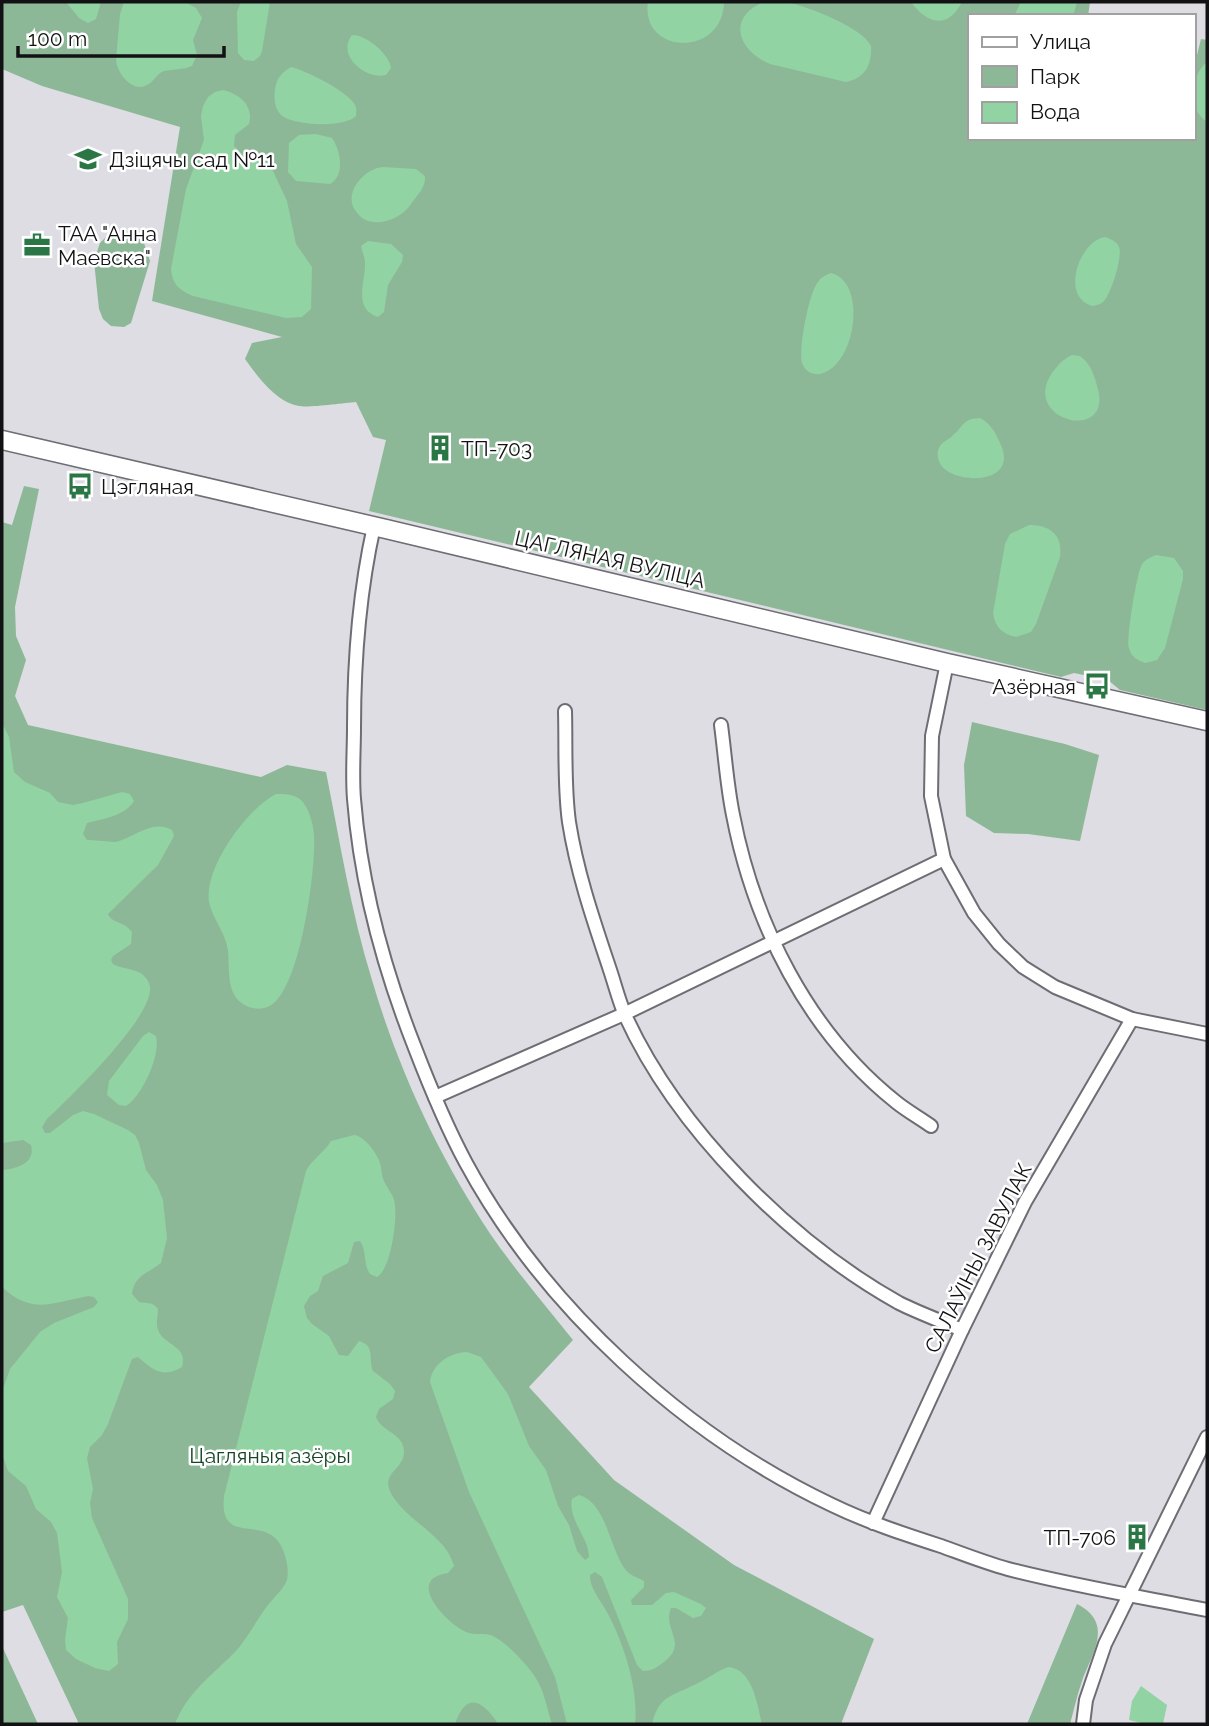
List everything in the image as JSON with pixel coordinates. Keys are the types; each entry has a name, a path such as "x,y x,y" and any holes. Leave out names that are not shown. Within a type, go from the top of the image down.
{"street":[{"name":"ЦАГЛЯНАЯ ВУЛІЦА","path":"2,440 947,663 1207,720"},
{"path":"374,526 367,557 354,659 354,797 367,896 392,990 435,1097 466,1163 531,1263 582,1320 678,1410 768,1470 820,1499 873,1523 1006,1568 1207,1610"},
{"path":"947,663 932,736 931,796 944,859 974,913 999,944 1023,967 1055,987 1132,1019 1207,1034"},
{"path":"565,711 569,821 591,915 624,1014 666,1086 700,1133 734,1171 796,1231 837,1263 900,1303 962,1330"},
{"path":"721,725 732,814 745,866 773,941 821,1024 896,1102 932,1126"},
{"path":"435,1097 624,1014 944,859"},
{"name":"САЛАЎІНЫ ЗАВУЛАК","path":"873,1523 962,1330 1025,1202 1132,1019"},
{"path":"1083,1724 1094,1672 1207,1437"}],"green space":[{"path":"2,2 1090,2 1088,14 968,14 968,140 1195,140 1195,63 1201,39 1207,40 1207,710 1120,690 1108,680 1074,673 1061,677 369,511 386,440 373,437 356,402 310,406 291,404 268,388 245,359 252,343 282,337 152,301 180,127 42,86 2,69"},
{"path":"126,231 143,240 150,261 131,323 124,327 111,326 103,319 99,309 94,261 100,243 110,233"},
{"name":"Цагляныя азёры","path":"24,486 39,489 15,607 16,636 26,660 15,696 28,725 261,777 287,765 326,772 358,929 382,1013 407,1079 437,1144 491,1235 573,1340 529,1387 614,1480 734,1565 874,1639 841,1724 79,1724 23,1605 2,1612 2,522 12,525"},
{"path":"972,722 1099,755 1080,841 1028,834 994,833 966,816 964,765"},
{"path":"1077,1604 1095,1620 1098,1639 1080,1686 1070,1724 1027,1724"},
{"path":"2,1646 38,1724 2,1724"}],"water":[{"path":"66,2 101,2 96,19 88,23 79,18"},
{"path":"124,2 185,2 196,8 202,18 193,40 197,55 192,66 164,71 149,84 141,87 126,80 119,71 116,60 120,14"},
{"path":"241,2 270,2 262,51 254,61 244,60 238,53 237,12"},
{"path":"648,2 724,2 720,20 711,33 697,41 683,43 668,40 656,32 649,20"},
{"path":"764,2 796,5 834,19 857,32 871,46 866,70 846,82 770,64 759,58 744,43 741,25 744,16 752,8"},
{"path":"911,2 962,2 951,17 938,21 924,16"},
{"path":"1021,2 1077,2 1074,14 1015,14"},
{"path":"352,35 364,38 382,51 391,68 386,75 370,74 355,64 348,50"},
{"path":"1207,62 1207,122 1195,105 1195,81"},
{"path":"291,67 316,77 344,94 355,105 356,116 341,122 319,124 287,119 281,115 276,106 275,89 280,76"},
{"path":"223,90 240,98 249,112 249,124 235,135 234,146 242,154 259,159 272,169 287,201 296,244 312,267 311,309 302,317 286,318 193,296 180,289 173,279 171,269 186,189 204,140 201,116 203,106 208,97"},
{"path":"316,134 332,138 338,150 340,169 330,184 296,181 288,172 289,143 299,135"},
{"path":"383,167 416,169 425,176 424,184 411,204 399,215 384,222 368,221 355,210 352,195 364,176"},
{"path":"1105,237 1119,247 1118,267 1106,298 1100,304 1092,306 1082,301 1077,292 1077,270 1088,248"},
{"path":"368,241 391,244 403,255 402,262 388,285 384,312 378,317 365,308 362,294 365,263 361,246"},
{"path":"831,273 843,280 850,292 853,324 842,357 832,368 815,374 806,370 803,365 805,323 815,288 825,275"},
{"path":"1072,355 1080,356 1088,363 1099,394 1098,409 1090,417 1079,421 1066,419 1055,413 1047,402 1045,389 1054,370"},
{"path":"980,418 992,429 1000,443 1004,458 1001,468 992,475 980,478 955,475 939,461 940,446 967,421"},
{"path":"1029,525 1049,529 1057,537 1060,557 1036,624 1031,632 1016,637 1000,629 993,613 1005,544 1010,534"},
{"path":"1156,555 1174,558 1183,571 1183,579 1165,648 1157,660 1145,663 1131,654 1129,632 1142,564"},
{"path":"2,723 9,737 14,772 25,782 50,793 58,802 73,805 122,792 130,794 134,801 125,810 87,823 83,834 87,840 116,842 157,827 172,830 174,836 158,865 108,914 132,932 131,944 113,956 113,964 142,974 149,983 149,996 128,1033 42,1127 45,1133 50,1133 73,1115 83,1111 135,1135 146,1170 157,1185 163,1200 167,1238 161,1263 139,1278 132,1294 139,1302 156,1306 159,1332 179,1350 183,1360 182,1367 163,1372 153,1369 138,1357 132,1359 108,1424 90,1447 87,1458 93,1489 90,1503 92,1518 128,1599 128,1619 117,1642 118,1664 109,1671 76,1659 66,1650 68,1618 57,1597 62,1572 57,1533 51,1522 36,1509 26,1486 8,1471 2,1454 2,1392 10,1369 40,1332 54,1323 94,1307 98,1302 94,1297 88,1296 52,1304 33,1304 13,1296 2,1287 2,1170 24,1164 32,1151 31,1145 23,1140 2,1143"},
{"path":"276,794 298,798 308,811 314,835 312,873 305,923 292,972 284,991 274,1003 265,1008 256,1008 241,1003 232,991 227,944 211,909 209,888 220,856 230,840 253,812"},
{"path":"149,1032 156,1036 157,1044 149,1074 132,1101 126,1106 119,1105 107,1095 109,1081 143,1036"},
{"path":"354,1135 365,1141 375,1152 383,1179 394,1199 392,1244 386,1265 377,1277 370,1274 366,1266 360,1241 354,1242 348,1263 323,1276 318,1291 310,1296 304,1306 307,1318 329,1336 339,1355 348,1356 359,1341 368,1346 373,1371 395,1391 393,1399 379,1409 376,1417 403,1446 403,1459 389,1479 390,1492 403,1509 444,1547 454,1566 448,1573 435,1577 429,1583 433,1601 458,1627 469,1633 493,1636 519,1657 540,1687 552,1724 498,1724 481,1705 469,1703 459,1714 455,1724 175,1724 193,1694 239,1648 287,1580 287,1564 281,1546 272,1536 261,1531 230,1523 225,1513 224,1496 306,1171 331,1141"},
{"path":"467,1352 481,1357 508,1394 529,1446 546,1470 577,1551 585,1560 589,1557 588,1550 572,1507 572,1499 579,1495 588,1499 601,1516 625,1569 644,1581 644,1587 631,1600 632,1605 652,1605 666,1593 674,1592 706,1608 701,1616 693,1618 671,1608 669,1616 674,1649 659,1666 643,1671 637,1665 602,1577 595,1572 590,1575 594,1590 625,1653 635,1697 635,1724 567,1724 555,1677 469,1492 430,1382 434,1370 442,1361"},
{"path":"728,1667 736,1669 748,1681 756,1698 762,1724 652,1724 663,1701"},
{"path":"1141,1686 1167,1705 1163,1724 1129,1720 1132,1701"}],"place":[{"name":"Дзіцячы сад №11","path":"88,159"},
{"name":"ТАА \"Анна Маевска\"","path":"37,245"},
{"name":"ТП-703","path":"440,448"},
{"name":"Цэгляная","path":"80,486"},
{"name":"Азёрная","path":"1097,686"},
{"name":"ТП-706","path":"1137,1537"}]}
